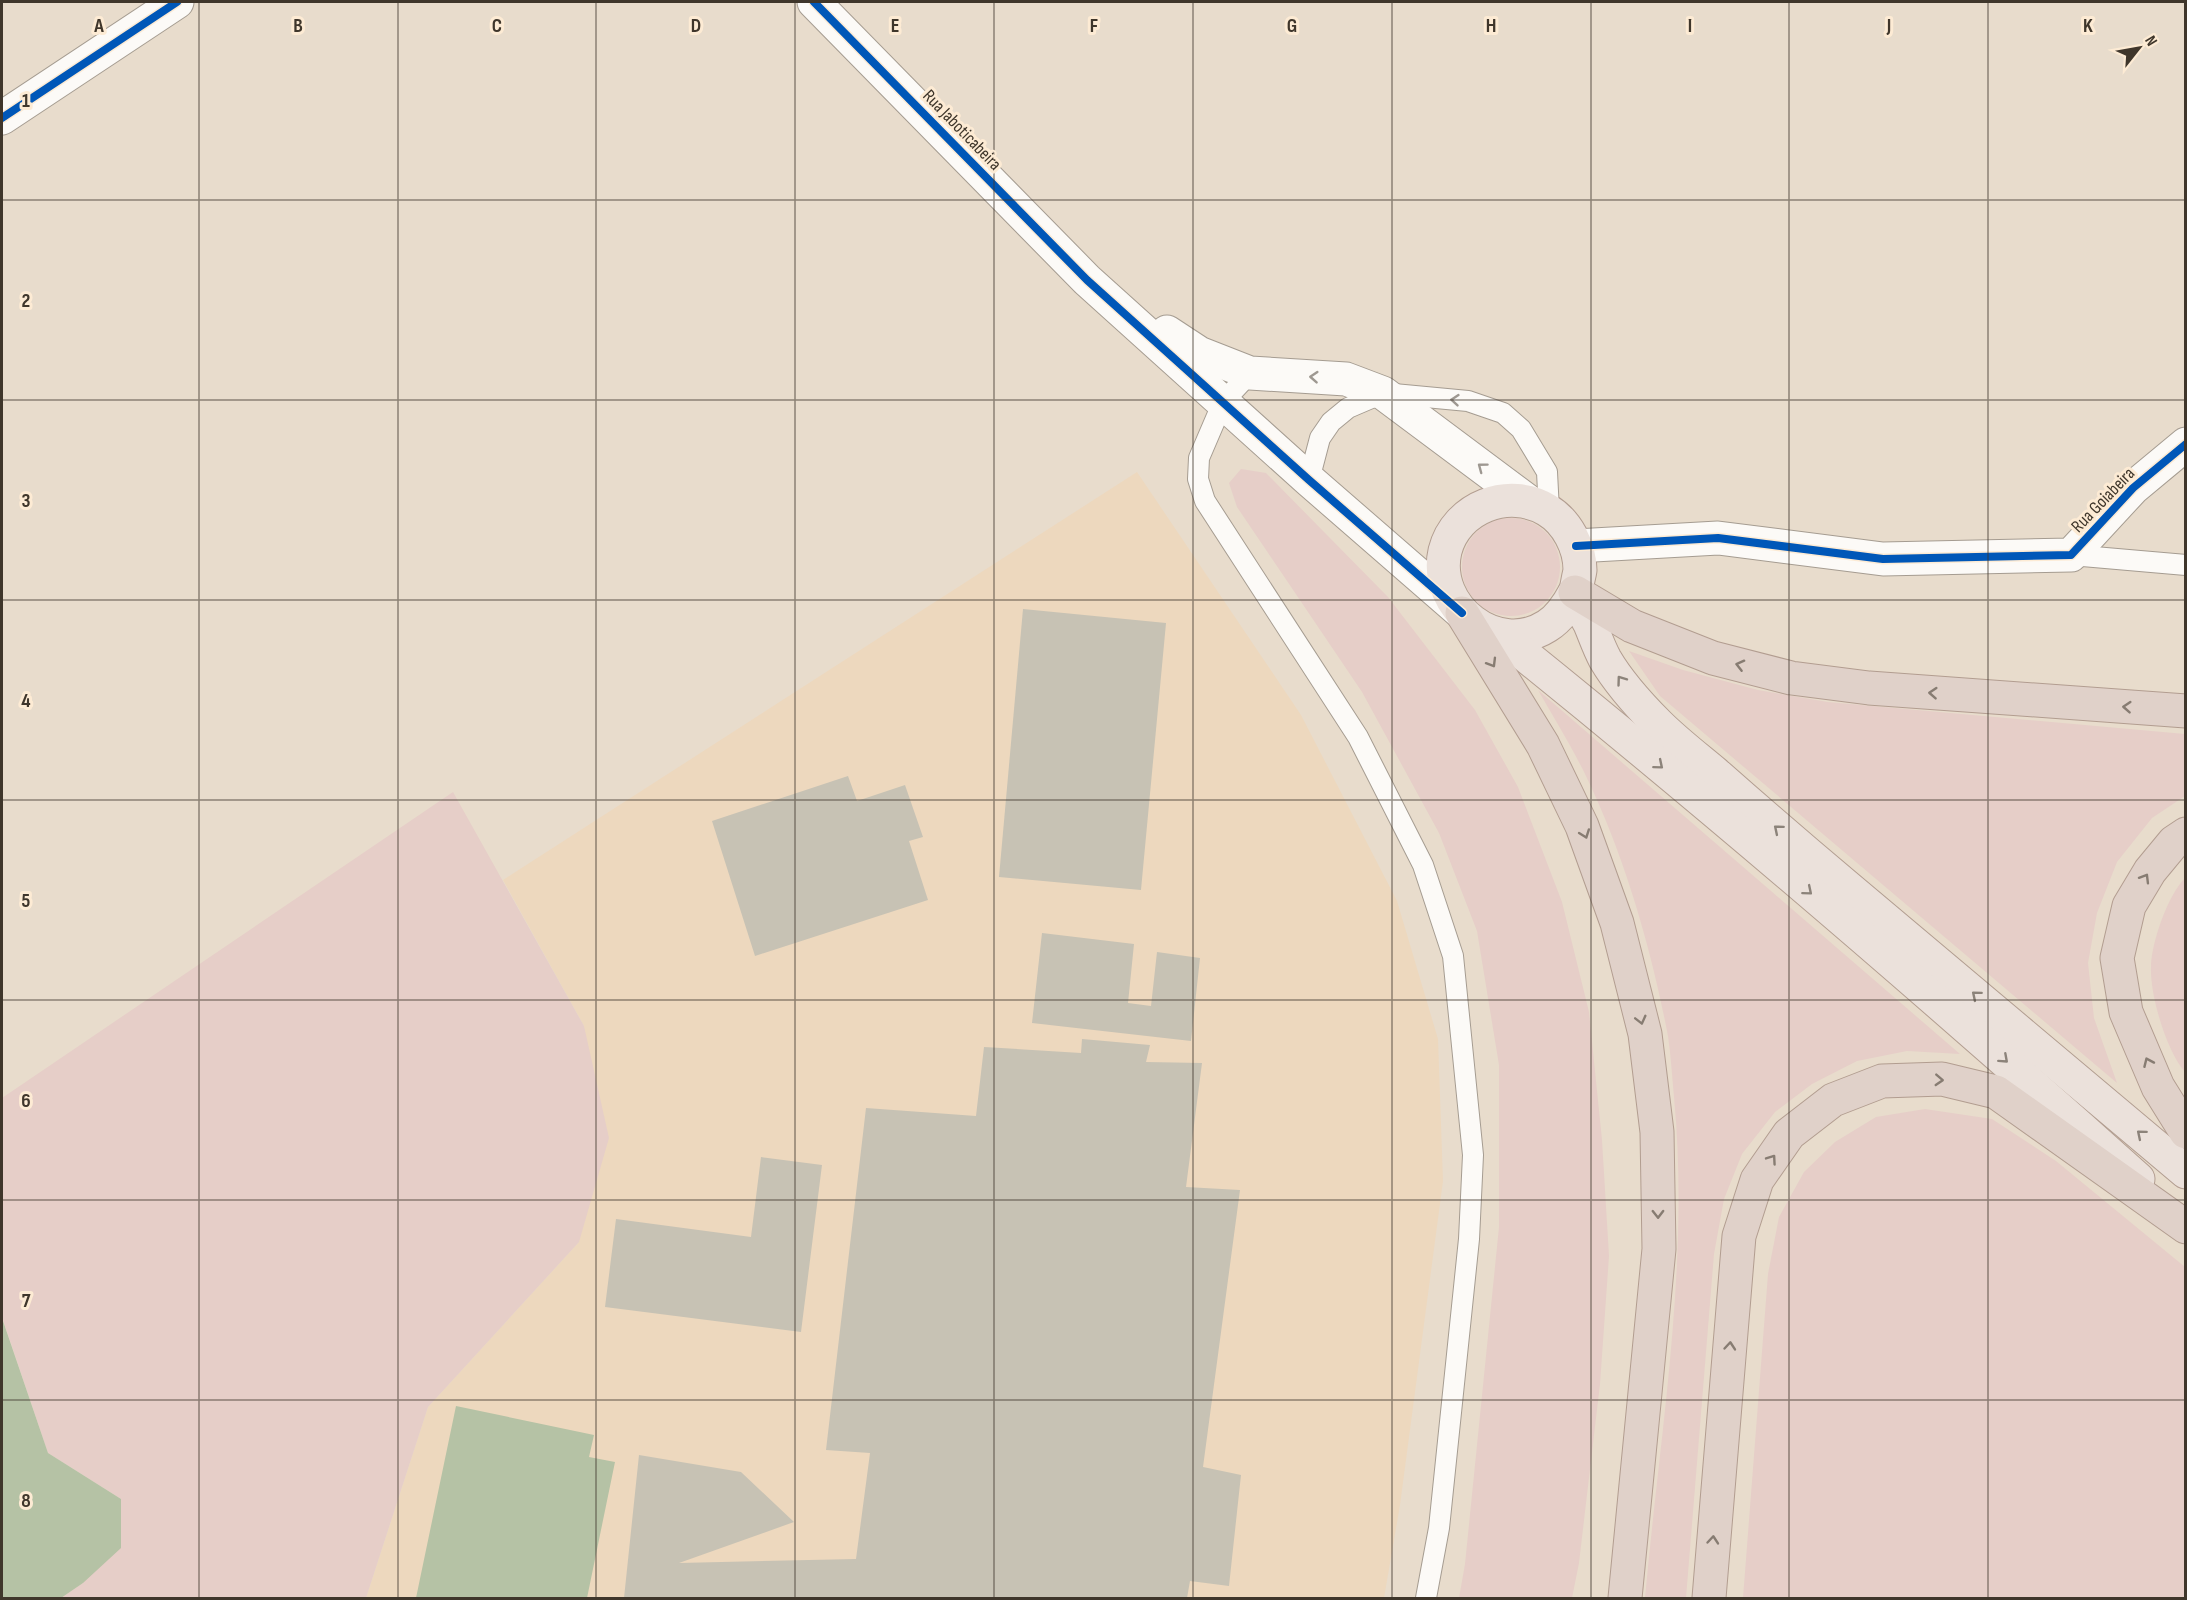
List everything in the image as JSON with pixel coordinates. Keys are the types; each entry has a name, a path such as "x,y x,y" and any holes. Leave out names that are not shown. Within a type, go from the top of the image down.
{"highway":[{"path":"1575,592 1632,626 1713,658 1791,678 1869,688 2186,711"},
{"path":"1462,613 1543,745 1582,826 1617,923 1645,1034 1658,1132 1659,1249 1625,1599"},
{"path":"2186,834 2174,842 2150,871 2129,906 2117,958 2126,1012 2158,1087 2186,1132"},
{"path":"1709,1599 1739,1236 1757,1180 1789,1134 1833,1100 1882,1082 1942,1079 1996,1092 2186,1227"}],"main road":[{"path":"1500,635 1524,635 1546,627 1564,612 1575,592 1580,569 1576,546 1564,526 1539,507 1508,500 1487,504 1468,514 1454,531 1445,550 1444,571 1448,593 1462,613 1478,627 1500,635 1614,727 1989,1046 2186,1221"},
{"path":"1575,592 1605,660 1630,693 1659,725 1769,821 2186,1172"}],"street":[{"path":"2,118 177,2"},
{"name":"Rua Jaboticabeira","path":"814,2 1087,280"},
{"path":"1087,280 1199,352 1250,373 1346,379 1383,393 1539,507"},
{"path":"1087,280 1309,480 1462,613"},
{"name":"Rua Goiabeira","path":"2071,555 2133,488 2186,444"},
{"path":"1576,546 1718,538 1883,559 2071,555"}],"lane":[{"path":"1250,373 1222,402 1199,458 1198,479 1205,501 1358,737 1423,865 1453,956 1473,1155 1469,1239 1439,1528 1426,1599"},
{"path":"1309,480 1320,438 1331,422 1348,408 1383,393 1468,401 1503,413 1521,429 1547,472 1539,507"},
{"path":"2071,555 2186,565"}],"shaded area":[{"path":"1241,469 1266,473 1388,597 1475,710 1518,787 1562,902 1589,1012 1602,1140 1609,1256 1600,1384 1579,1563 1572,1598 1459,1598 1465,1564 1499,1227 1499,1065 1477,931 1439,833 1362,692 1237,507 1229,483"},
{"path":"1137,472 1301,715 1397,901 1438,1039 1443,1181 1400,1505 1384,1598 366,1598 428,1407 579,1242 584,1026 503,880"},
{"path":"1511,518 1530,522 1546,532 1556,548 1560,567 1556,586 1546,602 1530,612 1511,616 1492,612 1476,602 1466,586 1462,567 1466,548 1476,532 1492,522"},
{"path":"1629,651 1683,670 1758,690 1828,702 2185,734 2185,796 2152,818 2117,862 2097,913 2088,963 2094,1018 2117,1083 1660,696"},
{"path":"1538,690 1960,1054 1907,1051 1857,1061 1812,1084 1775,1112 1742,1154 1724,1199 1714,1254 1686,1598 1645,1598 1676,1285 1678,1160 1668,1036 1645,936 1613,838 1581,765"},
{"path":"453,792 584,1026 609,1138 579,1242 428,1407 366,1598 61,1598 83,1583 121,1499 48,1453 2,1317 2,1098"},
{"path":"2185,878 2185,1072 2172,1051 2161,1023 2153,993 2151,968 2154,946 2162,920 2173,896"},
{"path":"1925,1109 1992,1119 2056,1161 2185,1267 2185,1598 1743,1598 1768,1274 1779,1217 1804,1172 1835,1142 1876,1117"},
{"path":"2,1318 48,1453 121,1499 121,1548 83,1583 61,1598 2,1598"},
{"path":"456,1406 594,1435 589,1457 615,1462 587,1598 416,1598"}],"building":[{"path":"1023,609 1166,623 1141,890 999,877"},
{"path":"848,776 857,801 905,785 923,837 909,841 928,900 755,956 712,821"},
{"path":"1042,933 1134,944 1128,1003 1151,1006 1157,952 1200,958 1191,1041 1032,1023"},
{"path":"1082,1039 1150,1045 1146,1062 1202,1063 1186,1187 1240,1190 1203,1467 1241,1475 1229,1586 1190,1581 1187,1598 624,1598 639,1455 741,1472 794,1522 679,1563 856,1559 870,1453 826,1450 866,1108 976,1116 984,1047 1081,1053"},
{"path":"761,1157 822,1165 801,1332 605,1307 616,1219 751,1237"}],"cycle path":[{"path":"2,118 177,2"},
{"path":"814,2 1087,280 1309,480 1462,613"},
{"path":"1576,546 1718,538 1883,559 2071,555 2133,488 2186,444"}]}
